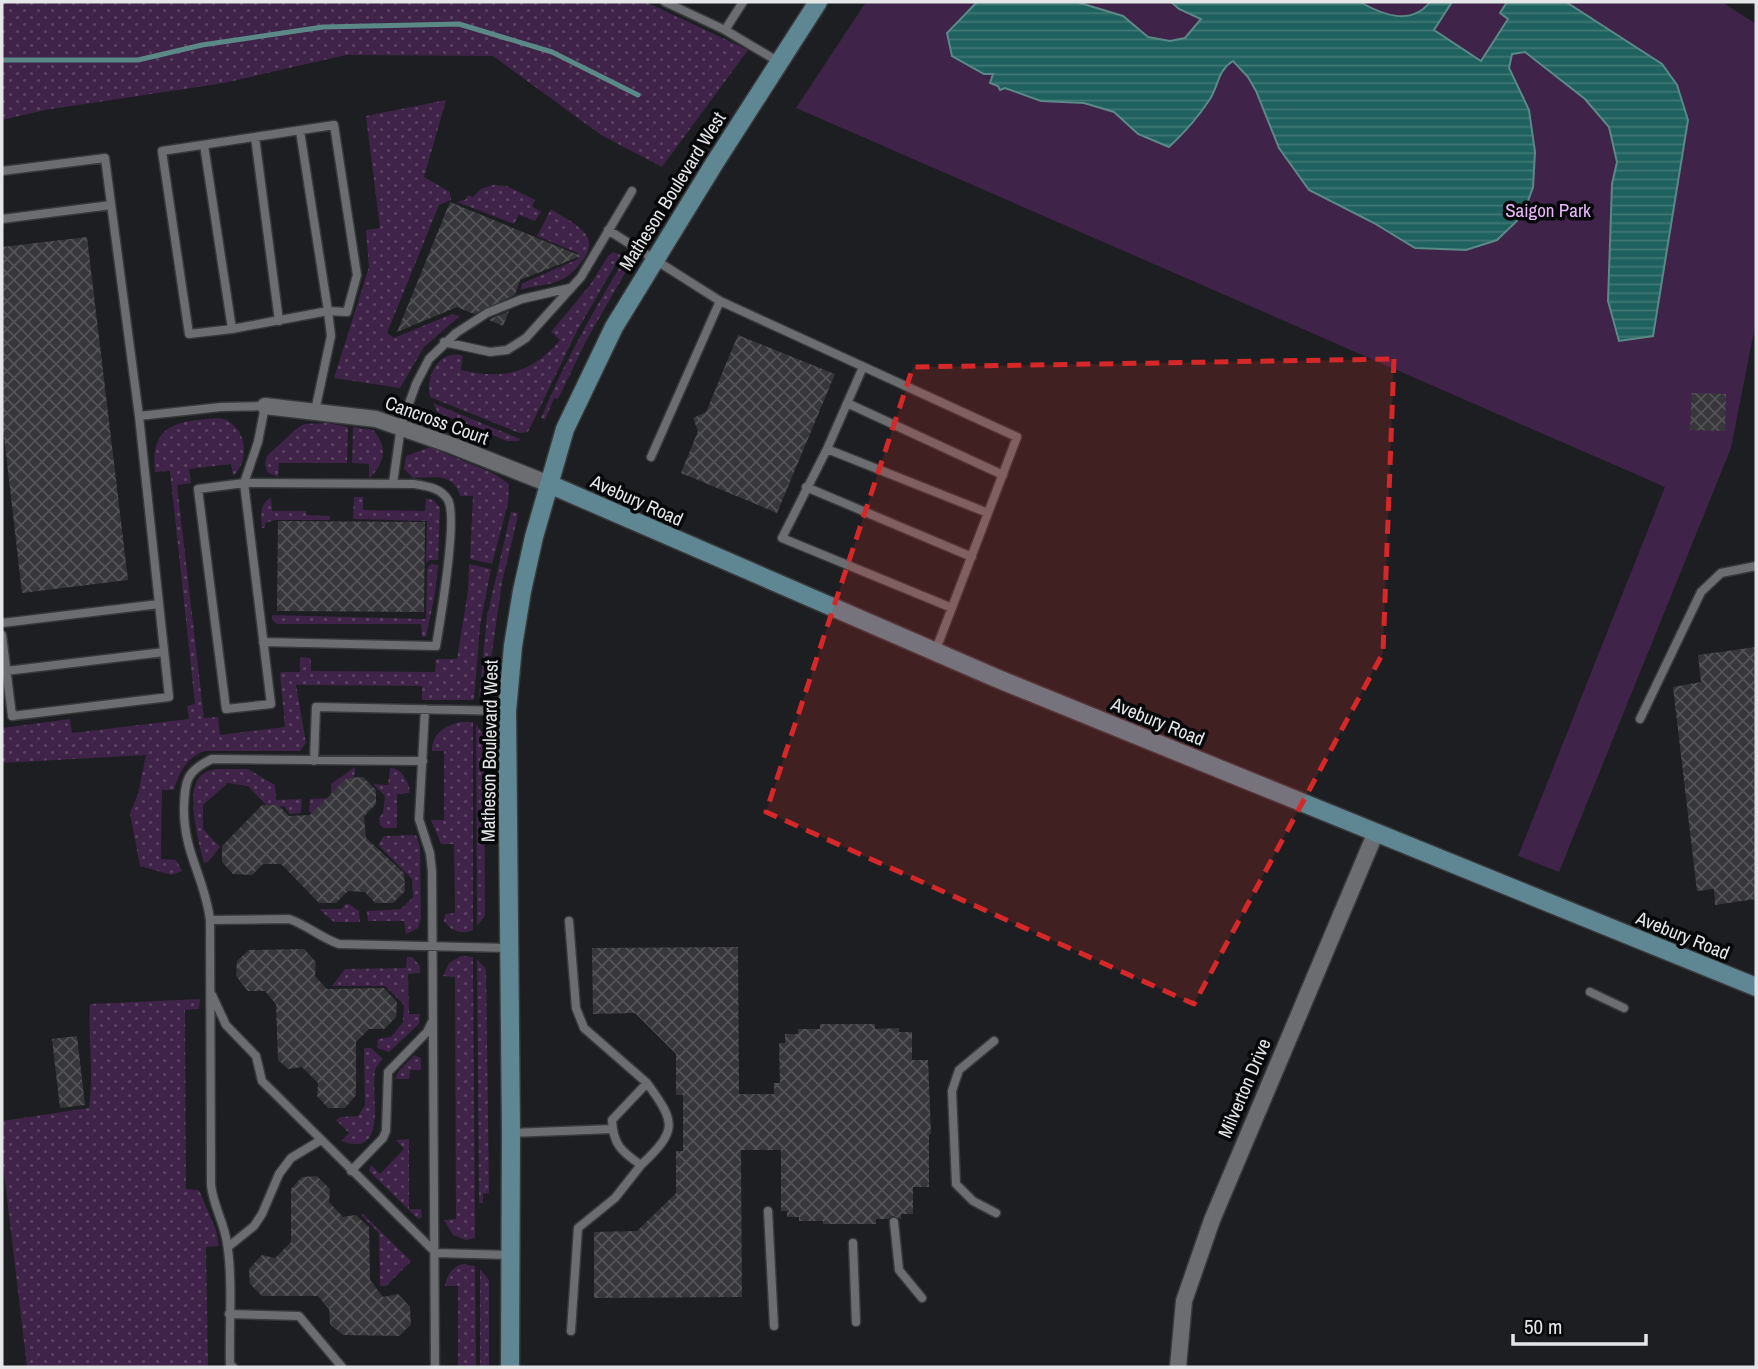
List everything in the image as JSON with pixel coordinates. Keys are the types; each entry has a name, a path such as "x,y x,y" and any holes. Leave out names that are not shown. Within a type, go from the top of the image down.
{"street":[{"name":"Matheson Boulevard West","path":"510,1367 508,711 513,646 522,591 565,429 588,377 653,261 818,2"},
{"name":"Cancross Court","path":"265,406 376,419 401,426 549,484"},
{"name":"Avebury Road","path":"549,484 935,652 1756,987"},
{"name":"Milverton Drive","path":"1178,1367 1184,1300 1212,1220 1377,832"}],"lane":[{"path":"665,2 725,30 779,62"},
{"path":"725,30 743,2"},
{"path":"334,125 357,275 347,312 328,312 189,334 162,151 300,131 334,125"},
{"path":"300,131 331,336 315,411"},
{"path":"255,137 279,321"},
{"path":"204,145 232,329"},
{"path":"2,171 105,158 139,416 169,697 12,716 2,635"},
{"path":"444,342 490,352 507,350 526,338 592,261 632,191"},
{"path":"2,219 111,205"},
{"path":"608,230 720,301 1017,437 935,652"},
{"path":"393,483 401,426 415,384 429,359 444,342 471,322 495,310 522,299 570,288"},
{"path":"650,457 720,301"},
{"path":"863,367 827,449 782,538 952,608"},
{"path":"847,403 1003,475"},
{"path":"139,416 221,407 265,406 258,442 244,483 263,642 271,704 226,709 198,489 244,483 393,483 435,488 448,499 448,564 436,646 263,642"},
{"path":"827,449 988,513"},
{"path":"806,487 972,557"},
{"path":"1640,719 1701,592 1721,573 1756,566"},
{"path":"2,623 159,604"},
{"path":"6,671 164,652"},
{"path":"314,761 316,707 508,711"},
{"path":"425,709 419,819 430,853 432,871 435,1367"},
{"path":"233,1367 230,1364 228,1247 225,1225 213,1201 211,1185 210,919 208,902 192,865 184,831 185,781 191,772 212,759 423,761"},
{"path":"210,919 289,919 300,922 323,939 339,944 508,948"},
{"path":"569,921 576,1008 584,1028 646,1083 665,1108 670,1128 662,1146 641,1165 615,1198 579,1228 571,1331"},
{"path":"211,992 226,1025 256,1056 262,1081 436,1253 509,1255"},
{"path":"1590,992 1624,1007"},
{"path":"351,1171 383,1138 386,1131 388,1072 426,1032 433,1019"},
{"path":"994,1041 959,1070 952,1091 956,1184 973,1201 996,1213"},
{"path":"641,1165 623,1153 613,1137 612,1120 646,1083"},
{"path":"511,1133 612,1129"},
{"path":"228,1247 254,1226 279,1174 291,1158 321,1140"},
{"path":"768,1211 774,1326"},
{"path":"894,1222 899,1270 922,1298"},
{"path":"853,1243 856,1322"},
{"path":"229,1314 299,1315 342,1367"}],"highlighted area":[{"path":"1394,359 1383,653 1194,1004 766,812 913,367"}],"green space":[{"path":"2,2 646,2 748,50 662,167 601,135 493,56 346,55 224,83 45,110 2,120"},
{"name":"Saigon Park","path":"866,2 1722,2 1756,24 1756,321 1731,448 1559,872 1518,856 1665,487 796,108"},
{"path":"446,100 424,177 450,192 451,200 439,205 387,333 394,338 452,314 460,316 424,347 400,388 334,378 369,267 366,230 380,228 366,116"},
{"path":"493,185 507,186 535,200 532,206 541,212 535,221 519,215 514,224 457,202 465,200 468,195 473,197 481,189"},
{"path":"551,209 582,230 589,243 588,251 579,265 566,277 553,283 520,290 523,283 578,259 578,253 537,236"},
{"path":"613,252 621,255 577,331 528,432 519,433 430,397 432,373 447,356 463,356 461,370 490,374 515,372 538,360 560,340 551,332"},
{"path":"624,260 625,273 586,341 558,399 554,398 545,420 541,418 559,377"},
{"path":"433,403 520,439 507,441 438,413"},
{"path":"220,418 236,427 241,435 244,452 239,469 233,476 231,464 189,469 191,483 177,485 204,718 218,717 220,735 285,727 280,674 300,672 300,657 311,658 311,671 435,672 436,659 457,659 468,591 469,564 491,569 480,626 474,700 422,700 422,686 296,685 306,743 300,751 205,751 193,757 185,766 174,790 162,790 161,859 176,860 182,871 172,875 140,866 130,813 138,794 146,755 2,763 2,728 70,719 72,733 189,719 187,706 195,704 170,471 155,472 154,455 162,434 170,427 180,423"},
{"path":"328,423 348,427 347,463 279,463 278,477 267,472 267,456 296,429 304,424"},
{"path":"353,427 373,430 383,448 382,460 369,478 369,464 352,463"},
{"path":"430,447 495,474 509,484 508,503 492,564 470,559 473,496 460,496 453,483 447,480 435,477 413,478 404,469 406,456"},
{"path":"271,497 272,511 306,511 306,515 330,516 330,520 275,520 265,523 265,528 262,528 263,507"},
{"path":"354,497 363,497 363,510 425,511 426,498 433,500 440,507 438,560 426,563 427,521 353,519"},
{"path":"511,512 518,513 517,520 502,582 487,687 479,697 487,616"},
{"path":"431,564 438,565 426,637 422,637 421,624 277,624 272,620 272,615 426,619 427,569"},
{"path":"460,722 473,722 473,930 465,932 453,930 444,921 445,914 455,913 454,844 441,844 431,820 444,820 444,751 432,751 434,739 440,731"},
{"path":"476,724 484,736 485,916 477,926"},
{"path":"355,767 354,780 314,816 309,811 310,799 331,798 331,784"},
{"path":"390,768 401,772 410,790 409,793 397,794 397,828 384,828 380,825 379,818 383,813 385,796 373,784 388,785"},
{"path":"215,769 248,769 275,785 276,800 302,799 301,813 290,814 284,806 269,808 248,786 228,783 203,805 203,829 220,847 208,862 204,863 195,821 194,789 201,776"},
{"path":"416,835 420,847 421,919 418,928 406,934 404,921 368,921 367,911 401,909 413,897 412,879 378,845 384,836"},
{"path":"346,904 359,911 360,922 334,922 319,909 341,909"},
{"path":"461,956 473,957 475,1238 466,1240 453,1235 444,1220 456,1219 455,977 443,976 449,963"},
{"path":"407,957 412,957 420,966 420,973 408,974 409,1014 420,1014 419,1024 389,1052 377,1048 378,1039 391,1037 403,1022 404,1005 385,986 332,986 345,969 406,968"},
{"path":"477,959 486,969 489,1193 483,1194 483,1203 479,1203"},
{"path":"200,999 199,1009 185,1010 186,1189 199,1190 216,1230 219,1246 206,1247 208,1367 27,1367 2,1156 2,1121 89,1108 90,1004"},
{"path":"364,1048 371,1048 383,1059 376,1068 374,1078 375,1120 372,1132 367,1140 357,1144 341,1141 349,1133 336,1120 340,1117 358,1116 365,1105"},
{"path":"414,1055 421,1058 421,1070 410,1070 409,1079 395,1079 398,1072"},
{"path":"409,1139 409,1209 421,1209 422,1217 418,1219 369,1171 371,1165 380,1174 404,1149 396,1140"},
{"path":"362,1213 411,1261 386,1286 380,1286 379,1233"},
{"path":"462,1264 475,1266 476,1367 458,1367 458,1286 445,1286 450,1272"},
{"path":"480,1269 489,1280 489,1367 480,1367"}],"water":[{"path":"977,2 1077,2 1123,16 1148,37 1170,41 1185,38 1201,19 1179,9 1171,2 1360,2 1387,14 1406,16 1414,14 1430,2 1452,2 1434,30 1481,61 1508,19 1500,13 1507,2 1566,2 1662,64 1677,85 1688,120 1653,336 1619,341 1608,301 1612,184 1617,162 1609,127 1585,99 1525,52 1512,54 1509,68 1529,110 1535,152 1533,187 1523,215 1497,240 1466,250 1415,248 1374,223 1309,190 1279,148 1248,77 1233,61 1222,73 1201,112 1169,147 1138,134 1114,112 1084,103 1041,101 1005,88 1000,90 998,86 990,83 993,74 984,74 952,56 947,33"}],"building":[{"path":"450,202 581,256 520,280 515,295 474,314 457,307 397,332"},
{"path":"87,237 128,580 22,593 2,419 2,247"},
{"path":"509,311 503,326 489,320 490,319"},
{"path":"738,335 835,374 777,513 681,473 698,431 693,418 706,412"},
{"path":"1692,393 1726,394 1725,431 1690,430"},
{"path":"278,521 425,522 424,612 277,611"},
{"path":"1756,647 1756,899 1715,905 1714,889 1697,891 1673,687 1701,682 1698,655"},
{"path":"363,777 376,790 376,804 364,816 366,838 404,873 405,891 393,903 375,903 365,892 348,891 336,903 319,903 281,864 263,864 252,875 233,874 222,862 222,846 262,805 278,805 289,816 310,815 347,778"},
{"path":"738,947 739,1094 774,1094 774,1083 780,1083 779,1043 785,1043 785,1034 798,1034 798,1029 820,1029 820,1024 875,1024 875,1029 899,1028 899,1032 912,1032 912,1060 928,1060 931,1134 929,1187 913,1187 913,1214 901,1214 901,1219 893,1216 876,1219 876,1224 799,1221 799,1217 787,1217 787,1211 781,1211 781,1150 741,1150 742,1297 594,1298 594,1232 637,1231 676,1193 676,1151 683,1151 683,1095 676,1095 676,1054 635,1013 593,1014 592,948"},
{"path":"304,949 316,962 315,976 327,989 384,988 397,1002 396,1017 384,1029 369,1029 356,1042 356,1095 345,1108 328,1108 317,1096 318,1083 302,1067 288,1069 278,1060 276,1004 265,991 248,991 236,976 237,961 249,950"},
{"path":"77,1036 85,1105 60,1108 52,1039"},
{"path":"317,1176 330,1189 329,1202 343,1217 356,1215 369,1227 370,1280 383,1297 398,1294 410,1307 411,1324 399,1336 343,1335 330,1324 329,1309 318,1296 262,1296 250,1284 249,1269 262,1255 275,1258 291,1242 291,1189 302,1177"}],"waterway":[{"path":"2,60 138,60 202,45 323,27 459,24 552,52 638,95"}]}
